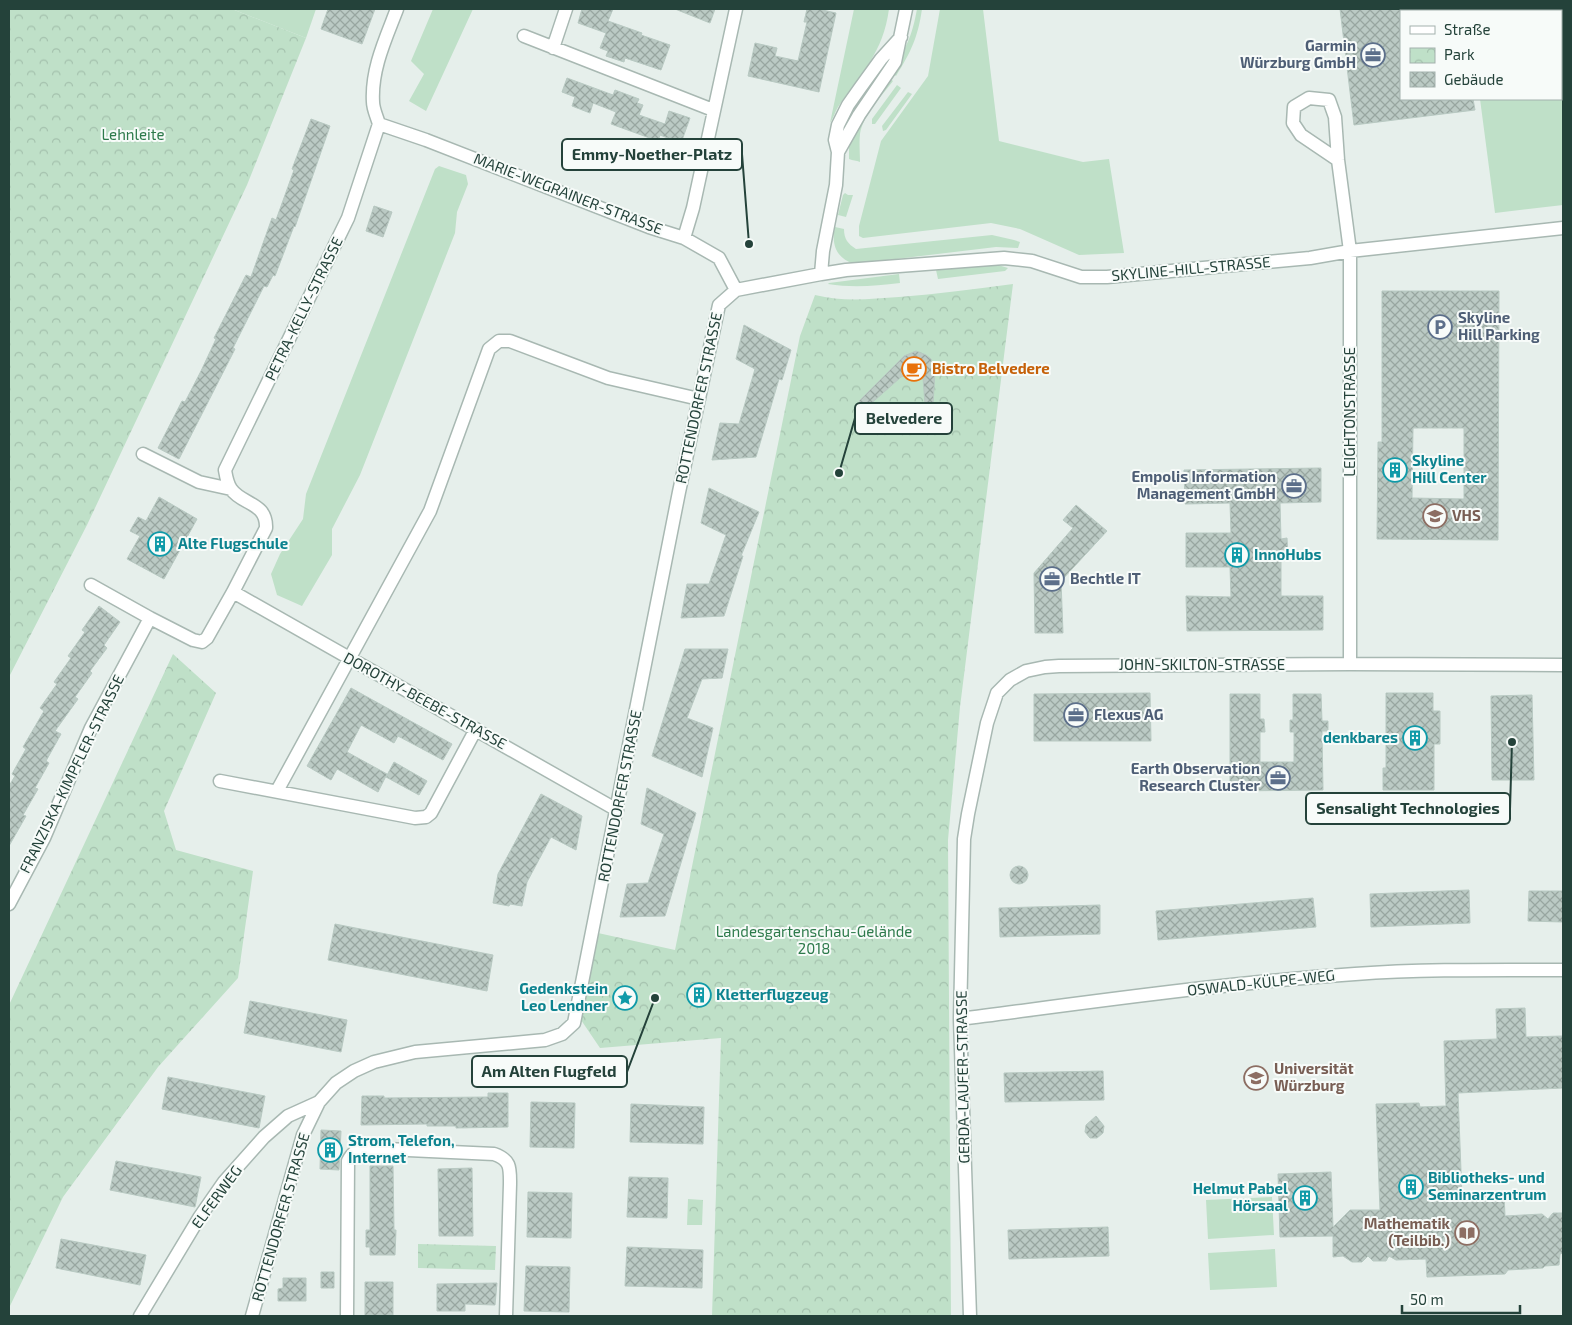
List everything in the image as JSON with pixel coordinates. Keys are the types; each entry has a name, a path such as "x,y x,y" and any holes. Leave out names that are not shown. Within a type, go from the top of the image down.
{"street":[{"path":"379,124 372,104 373,82 397,9"},
{"path":"553,48 566,9"},
{"path":"684,238 694,208 736,9"},
{"path":"736,290 821,274 823,251 836,185 838,152 859,115 895,62 906,9"},
{"path":"524,36 714,110"},
{"name":"LEIGHTONSTRASSE","path":"1338,160 1301,135 1293,123 1294,107 1309,98 1329,100 1335,117 1338,160 1350,251 1350,664"},
{"name":"MARIE-WEGRAINER-STRASSE","path":"379,124 650,227 684,238 719,258 736,290"},
{"name":"PETRA-KELLY-STRASSE","path":"231,489 225,470 348,218 379,124"},
{"name":"SKYLINE-HILL-STRASSE","path":"821,274 846,270 1004,258 1032,262 1081,276 1107,277 1310,258 1350,251 1563,228"},
{"name":"ROTTENDORFER STRASSE","path":"252,1316 303,1136 319,1102 336,1083 354,1071 374,1062 415,1052 545,1040 562,1034 574,1023 719,306 736,290"},
{"path":"277,791 430,511 489,349 499,341 510,341 608,378 699,399"},
{"path":"91,585 150,618 193,640 202,642 233,592 266,528 266,519 262,512 231,489 199,482 143,454"},
{"name":"DOROTHY-BEEBE-STRASSE","path":"233,592 617,810"},
{"name":"FRANZISKA-KIMPFLER-STRASSE","path":"9,904 44,838 91,728 150,618"},
{"name":"JOHN-SKILTON-STRASSE","path":"964,837 987,722 997,694 1010,680 1026,671 1058,666 1563,665"},
{"path":"220,781 415,818 426,817 431,813 476,729"},
{"name":"GERDA-LAUFER-STRASSE","path":"964,837 960,1020 970,1316"},
{"name":"OSWALD-KÜLPE-WEG","path":"960,1020 1249,982 1434,970 1563,970"},
{"name":"ELFERWEG","path":"140,1316 199,1218 224,1182 264,1137 288,1116 319,1102"},
{"path":"347,1316 348,1161 352,1153 358,1149 365,1148 494,1154 506,1160 510,1168 506,1316"}],"green space":[{"name":"Lehnleite","path":"9,9 232,9 306,38 247,185 87,525 9,677"},
{"path":"232,9 316,9 306,38"},
{"path":"433,9 473,9 426,111 409,101 424,74 411,61"},
{"path":"854,9 889,9 877,50 838,107 830,123"},
{"path":"917,9 922,9 916,36 910,52 896,76 891,72 908,42"},
{"path":"940,9 983,9 999,141 1083,162 1109,159 1124,253 1079,255 1020,229 991,223 863,238 859,236 859,226 881,141 928,76"},
{"path":"1563,9 1563,205 1495,213 1480,100 1562,100 1562,10 1469,10"},
{"path":"889,78 893,81 873,106 862,127 860,134 860,162 849,159 851,137"},
{"path":"897,85 901,88 875,124 872,124 872,119"},
{"path":"908,92 912,94 886,130 883,131 882,126"},
{"path":"439,166 466,175 468,184 457,212 455,233 360,475 332,529 332,555 302,606 277,595 271,574 280,554 303,519 306,494 435,169"},
{"path":"845,193 853,195 846,217 838,215"},
{"path":"835,227 844,229 847,241 856,249 992,235 1020,242 1018,248 996,247 854,264 843,258 836,250 834,239"},
{"path":"998,265 1008,268 1005,271 938,279 936,270"},
{"path":"899,274 900,283 864,286 828,284 829,283"},
{"name":"Landesgartenschau-Gelände 2018","path":"1013,284 960,707 948,840 951,1316 712,1316 721,1038 600,1048 581,1020 598,933 675,950 800,336 815,295 846,299 878,299"},
{"path":"173,654 216,693 164,811 176,850 253,871 238,978 158,1067 63,1197 9,1308 9,1005"},
{"path":"1272,1197 1274,1235 1208,1239 1206,1200"},
{"path":"688,1199 703,1200 702,1225 687,1225"},
{"path":"418,1244 496,1246 495,1270 418,1268"},
{"path":"1275,1249 1277,1287 1210,1290 1208,1253"}],"building":[{"path":"328,9 375,9 362,44 321,29"},
{"path":"582,9 613,9 608,21 670,45 661,70 625,58 624,62 606,56 608,51 600,48 606,33 578,23"},
{"path":"675,9 715,9 710,23"},
{"path":"807,9 818,9 836,13 819,92 748,76 755,43 777,48 775,56 798,61 807,22 804,22"},
{"name":"Garmin Würzburg GmbH","path":"1340,9 1401,9 1400,100 1473,100 1475,110 1354,125"},
{"path":"567,78 613,95 615,90 639,99 637,103 643,105 639,115 665,124 669,111 690,118 681,143 660,135 658,141 611,124 616,112 593,103 590,113 572,106 575,97 562,92"},
{"path":"311,119 330,126 295,227 275,276 273,275 267,287 264,286 233,348 235,349 179,459 158,448 182,401 185,402 201,371 216,339 214,338 246,275 251,277 272,218 276,220 294,170 292,169"},
{"path":"374,206 392,212 383,237 366,231"},
{"name":"Skyline Hill Parking","path":"1382,291 1499,291 1498,540 1377,539 1378,442 1382,442","holes":["1413,428 1464,428 1464,499 1412,498"]},
{"path":"744,325 791,350 782,380 779,379 756,457 712,460 720,423 739,424 755,369 736,359"},
{"path":"916,351 931,359 934,366 933,405 925,405 923,377 910,374 901,377 866,408 859,401 904,356"},
{"name":"InnoHubs","path":"1321,468 1321,502 1280,503 1281,539 1287,538 1288,560 1281,560 1281,596 1323,596 1323,630 1187,631 1186,596 1231,597 1230,567 1186,567 1186,533 1231,533 1230,503 1185,504 1184,470"},
{"path":"709,488 759,512 741,556 743,556 724,616 681,618 687,584 709,584 726,535 701,523"},
{"name":"Alte Flugschule","path":"159,497 197,519 164,579 127,559 140,536 130,531 138,517 146,521"},
{"path":"1076,505 1107,531 1061,581 1063,633 1035,633 1034,573 1073,528 1063,520"},
{"path":"99,606 120,622 104,645 107,648 90,671 92,673 75,697 78,699 55,731 61,734 46,761 49,763 35,788 38,789 23,815 26,816 9,846 9,786 15,776 12,774 26,749 23,747 44,711 40,708 57,684 54,682 71,658 68,656 85,632 82,630"},
{"path":"685,649 728,649 722,678 702,679 687,718 713,728 702,777 652,756"},
{"path":"351,688 452,744 443,760 398,736 394,743 361,725 347,752 387,774 378,792 337,769 331,780 307,766"},
{"path":"1150,693 1151,741 1034,741 1034,694"},
{"name":"denkbares","path":"1386,693 1433,693 1433,711 1440,711 1440,744 1434,744 1434,790 1383,790 1383,768 1386,768"},
{"path":"1230,694 1260,694 1260,719 1264,719 1265,732 1260,732 1260,762 1294,762 1294,732 1290,732 1290,720 1293,720 1293,694 1321,694 1322,721 1328,721 1328,731 1322,731 1323,790 1230,791"},
{"path":"1532,695 1534,780 1492,780 1491,696"},
{"path":"394,762 427,781 419,795 386,777"},
{"path":"647,788 696,813 665,916 620,917 627,884 648,883 664,834 641,824"},
{"path":"541,794 582,816 576,850 551,837 527,882 522,906 493,903 498,874"},
{"path":"1019,866 1027,871 1028,875 1023,883 1019,884 1011,879 1010,875 1015,867"},
{"path":"1469,890 1470,923 1371,927 1370,894"},
{"path":"1529,891 1563,891 1563,922 1528,921"},
{"path":"1313,898 1316,927 1158,940 1156,911"},
{"path":"1100,905 1100,934 1000,937 999,908"},
{"path":"335,924 493,955 487,991 328,960"},
{"path":"250,1001 347,1020 341,1052 244,1033"},
{"name":"Bibliotheks- und Seminarzentrum","path":"1525,1008 1526,1037 1563,1036 1563,1088 1458,1093 1462,1197 1504,1195 1505,1216 1542,1214 1548,1219 1553,1213 1563,1213 1563,1253 1560,1254 1559,1265 1508,1270 1505,1274 1427,1277 1426,1259 1396,1260 1389,1256 1386,1261 1373,1261 1368,1256 1362,1262 1352,1262 1343,1256 1333,1257 1333,1236 1280,1237 1278,1174 1331,1172 1333,1227 1350,1210 1380,1210 1376,1104 1419,1103 1420,1107 1446,1106 1444,1041 1497,1039 1496,1009"},
{"path":"1103,1071 1104,1100 1005,1102 1004,1073"},
{"path":"168,1077 265,1096 259,1128 162,1109"},
{"path":"488,1093 508,1093 508,1127 456,1128 456,1126 427,1126 427,1124 361,1125 362,1096 384,1096 384,1098 488,1097"},
{"path":"531,1102 575,1103 574,1148 530,1147"},
{"path":"631,1104 704,1107 703,1144 630,1142"},
{"path":"1096,1116 1104,1126 1103,1133 1097,1138 1090,1138 1085,1132 1086,1125"},
{"name":"Strom, Telefon, Internet","path":"321,1130 341,1131 339,1170 320,1169"},
{"path":"116,1161 201,1177 195,1207 110,1190"},
{"path":"370,1166 393,1166 394,1230 396,1230 395,1255 370,1255 370,1247 366,1247 366,1230 370,1230"},
{"path":"472,1168 473,1236 439,1236 438,1169"},
{"path":"629,1177 668,1178 667,1218 627,1217"},
{"path":"528,1192 572,1193 571,1238 527,1237"},
{"path":"1108,1227 1109,1256 1009,1259 1008,1230"},
{"path":"61,1239 146,1255 140,1285 56,1268"},
{"path":"627,1247 703,1250 702,1288 625,1286"},
{"path":"526,1266 570,1267 569,1312 524,1311"},
{"path":"321,1272 334,1272 334,1288 321,1288"},
{"path":"283,1278 306,1278 306,1301 278,1301 278,1289 283,1288"},
{"path":"365,1282 393,1282 393,1316 365,1316"},
{"path":"497,1283 495,1305 465,1304 465,1311 437,1311 437,1284"}],"place":[{"name":"Garmin Würzburg GmbH","path":"1373,55"},
{"name":"Emmy-Noether-Platz","path":"749,244"},
{"name":"Skyline Hill Parking","path":"1440,327"},
{"name":"Bistro Belvedere","path":"914,369"},
{"name":"Skyline Hill Center","path":"1395,470"},
{"name":"Belvedere","path":"839,473"},
{"name":"Empolis Information Management GmbH","path":"1294,486"},
{"name":"VHS","path":"1435,516"},
{"name":"Alte Flugschule","path":"160,544"},
{"name":"InnoHubs","path":"1237,555"},
{"name":"Bechtle IT","path":"1052,579"},
{"name":"Flexus AG","path":"1076,715"},
{"name":"denkbares","path":"1415,738"},
{"name":"Sensalight Technologies","path":"1512,742"},
{"name":"Earth Observation Research Cluster","path":"1278,778"},
{"name":"Kletterflugzeug","path":"699,995"},
{"name":"Gedenkstein Leo Lendner","path":"625,998"},
{"name":"Am Alten Flugfeld","path":"655,998"},
{"name":"Universität Würzburg","path":"1256,1078"},
{"name":"Strom, Telefon, Internet","path":"330,1150"},
{"name":"Bibliotheks- und Seminarzentrum","path":"1411,1187"},
{"name":"Helmut Pabel Hörsaal","path":"1305,1198"},
{"name":"Mathematik (Teilbib.)","path":"1467,1233"}]}
